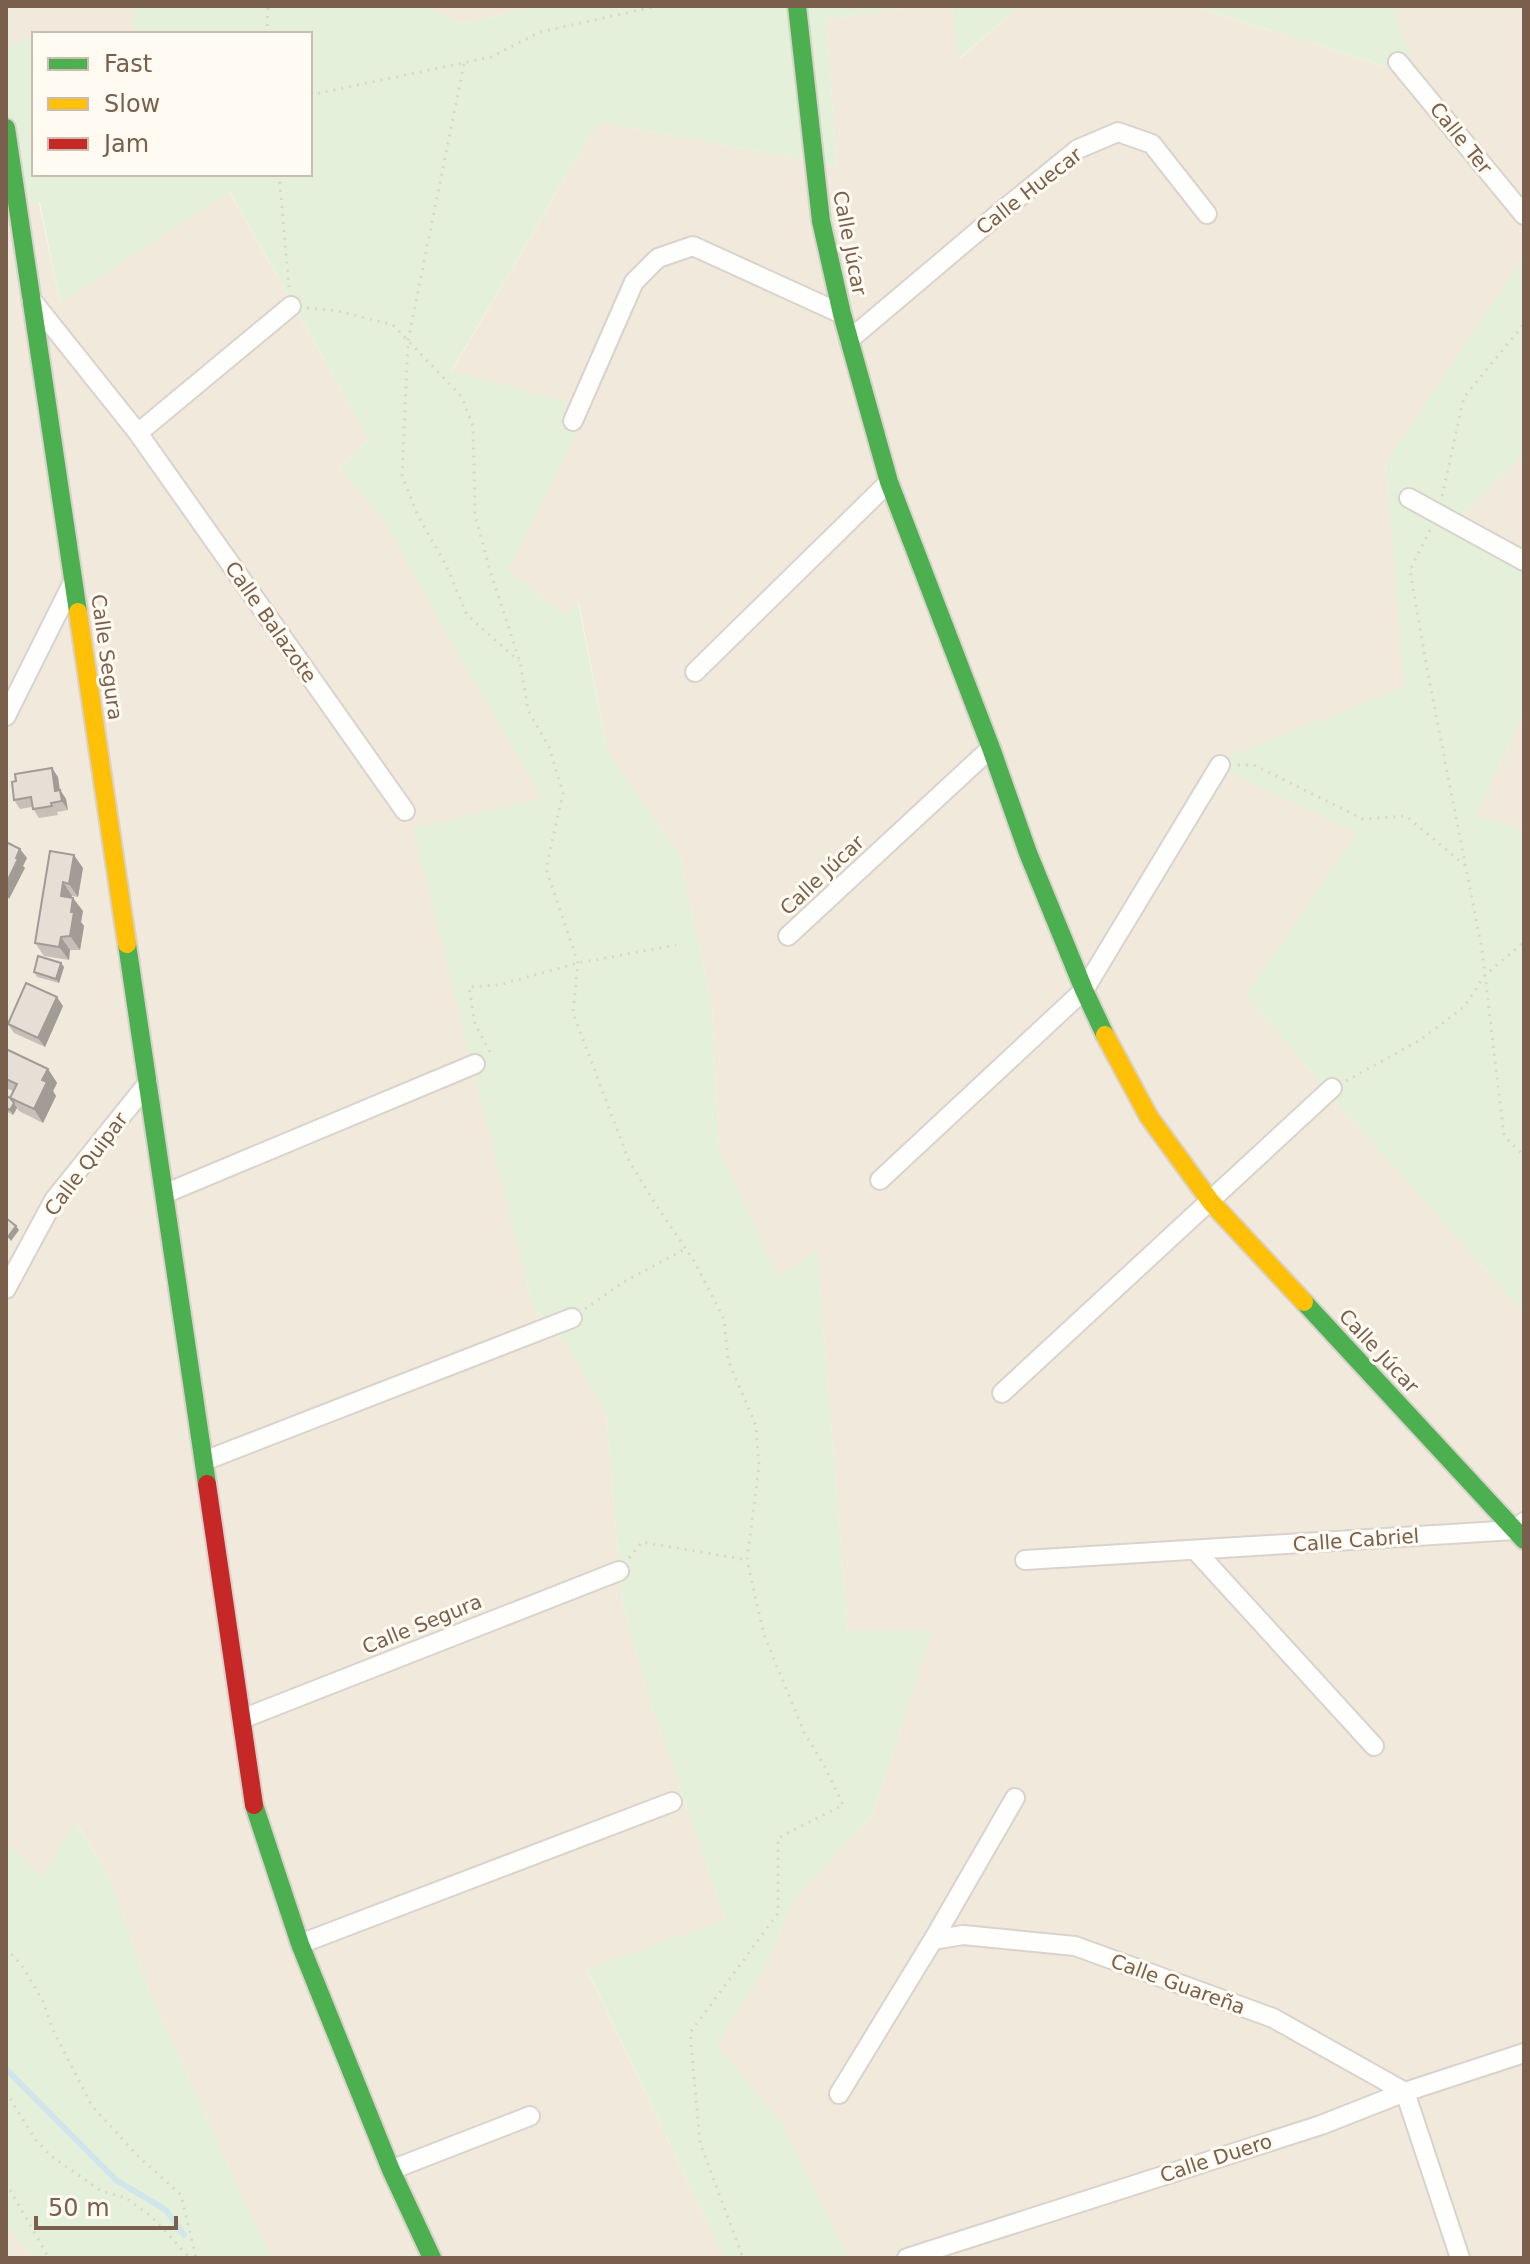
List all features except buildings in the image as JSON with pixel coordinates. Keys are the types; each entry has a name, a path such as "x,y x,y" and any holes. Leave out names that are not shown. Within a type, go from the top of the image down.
{"street":[{"name":"Calle Júcar","path":"797,6 821,221 842,314 889,482 1028,853 1084,990 1149,1117 1211,1202 1521,1531"},
{"name":"Calle Ter","path":"1398,62 1524,215"},
{"name":"Calle Segura","path":"6,128 255,1808 300,1944 391,2170 432,2258"},
{"name":"Calle Huecar","path":"849,340 1078,149 1118,132 1152,144 1207,214"},
{"path":"573,421 634,282 658,258 693,246 842,314"},
{"name":"Calle Balazote","path":"31,299 138,433 405,811"},
{"path":"138,433 291,306"},
{"path":"695,672 889,482"},
{"path":"1409,498 1524,561"},
{"path":"6,716 73,582"},
{"name":"Calle Júcar","path":"788,936 991,748"},
{"path":"880,1180 1084,990 1220,765"},
{"path":"164,1194 475,1064"},
{"name":"Calle Quipar","path":"6,1289 54,1200 148,1083"},
{"path":"1002,1393 1332,1088"},
{"path":"204,1461 572,1318"},
{"name":"Calle Cabriel","path":"1025,1560 1521,1531"},
{"path":"1196,1551 1374,1746"},
{"name":"Calle Segura","path":"242,1719 619,1571"},
{"path":"839,2094 1015,1798"},
{"path":"300,1944 672,1802"},
{"name":"Calle Guareña","path":"933,1940 963,1935 1075,1946 1273,2018 1405,2092"},
{"name":"Calle Duero","path":"907,2258 1321,2125 1405,2092 1524,2053"},
{"path":"1405,2092 1460,2258"},
{"path":"391,2170 530,2116"}],"path":[{"path":"267,32 268,6"},
{"path":"312,95 464,64 491,57 540,32 658,6"},
{"path":"464,64 408,341 402,476 418,516 446,565 467,615 520,662"},
{"path":"279,176 291,306 338,311 393,325 461,396 473,426 475,515 520,662 528,710 549,747 563,793 546,869 578,963 573,1013 629,1161 694,1261 724,1319 728,1360 756,1426 759,1466 747,1560 764,1635 804,1732 843,1805 778,1838 778,1913 690,2033 700,2143 743,2258"},
{"path":"1524,324 1464,397 1438,513 1410,570 1485,975 1504,1136 1524,1156"},
{"path":"1220,765 1254,765 1363,819 1406,816 1467,867"},
{"path":"1332,1088 1420,1040 1464,1007 1485,975 1524,942"},
{"path":"475,1064 496,1062 475,1024 469,987 499,985 578,963 676,945"},
{"path":"572,1318 622,1283 685,1248"},
{"path":"619,1571 642,1542 747,1560"},
{"path":"6,1948 22,1966 43,2001 52,2028 92,2106 138,2156 181,2195 196,2258"},
{"path":"6,2092 35,2139 51,2156 101,2191 126,2198 151,2216 190,2258"},
{"path":"6,2183 49,2258"}],"shaded area":[{"path":"6,6 135,6 133,32 32,32 32,35 6,50"},
{"path":"426,6 539,6 463,24"},
{"path":"924,6 952,6 959,59 1021,6 1192,6 1417,76 1392,6 1524,6 1524,257 1386,463 1405,688 1358,834 1246,995 1524,1313 1524,2258 849,2258 783,2125 716,2044 763,1971 795,1898 872,1816 932,1631 848,1631 817,1250 779,1279 719,1150 712,1005 680,855 607,750 579,603 566,616 508,570 589,409 452,371 598,122 837,166 826,19"},
{"path":"229,191 369,439 339,468 384,519 442,626 543,799 414,829 533,1307 568,1346 606,1413 622,1601 648,1695 725,1920 587,1970 724,2258 272,2258 144,1978 111,1880 76,1822 43,1878 6,1842 6,211 39,203 60,303"},
{"path":"1524,454 1524,552 1463,514"},
{"path":"1524,713 1524,831 1476,816"},
{"path":"6,2226 34,2258 6,2258"}],"green space":[{"path":"135,6 426,6 463,24 539,6 924,6 826,19 837,166 598,122 452,370 590,409 508,570 566,616 578,602 607,750 680,855 712,1005 719,1150 779,1278 817,1249 848,1631 932,1631 872,1816 795,1898 763,1971 717,2044 783,2125 849,2258 724,2258 587,1969 725,1920 648,1695 622,1601 606,1413 568,1346 533,1307 413,829 542,798 384,519 339,468 369,439 230,192 60,303 40,203 6,211 6,50 29,36 32,36 32,176 312,176 312,32 132,32"},
{"path":"952,6 1021,6 958,59"},
{"path":"1192,6 1392,6 1418,76"},
{"path":"1524,257 1524,454 1463,514 1524,552 1524,713 1476,816 1524,831 1524,1313 1246,995 1357,833 1211,763 1404,687 1386,463"},
{"path":"75,1821 111,1880 144,1978 272,2258 34,2258 6,2226 6,1842 43,1877"}],"waterway":[{"path":"6,2069 116,2180 166,2210 184,2235"}],"traffic: fast":[{"path":"797,6 821,221 842,314 889,482 1028,853 1105,1035"},
{"path":"6,128 78,612"},
{"path":"127,944 207,1484"},
{"path":"1304,1302 1524,1540"},
{"path":"254,1805 300,1944 391,2170 432,2258"}],"traffic: slow":[{"path":"78,612 127,944"},
{"path":"1105,1035 1149,1117 1211,1202 1304,1302"}],"traffic: jam":[{"path":"207,1484 254,1805"}]}
